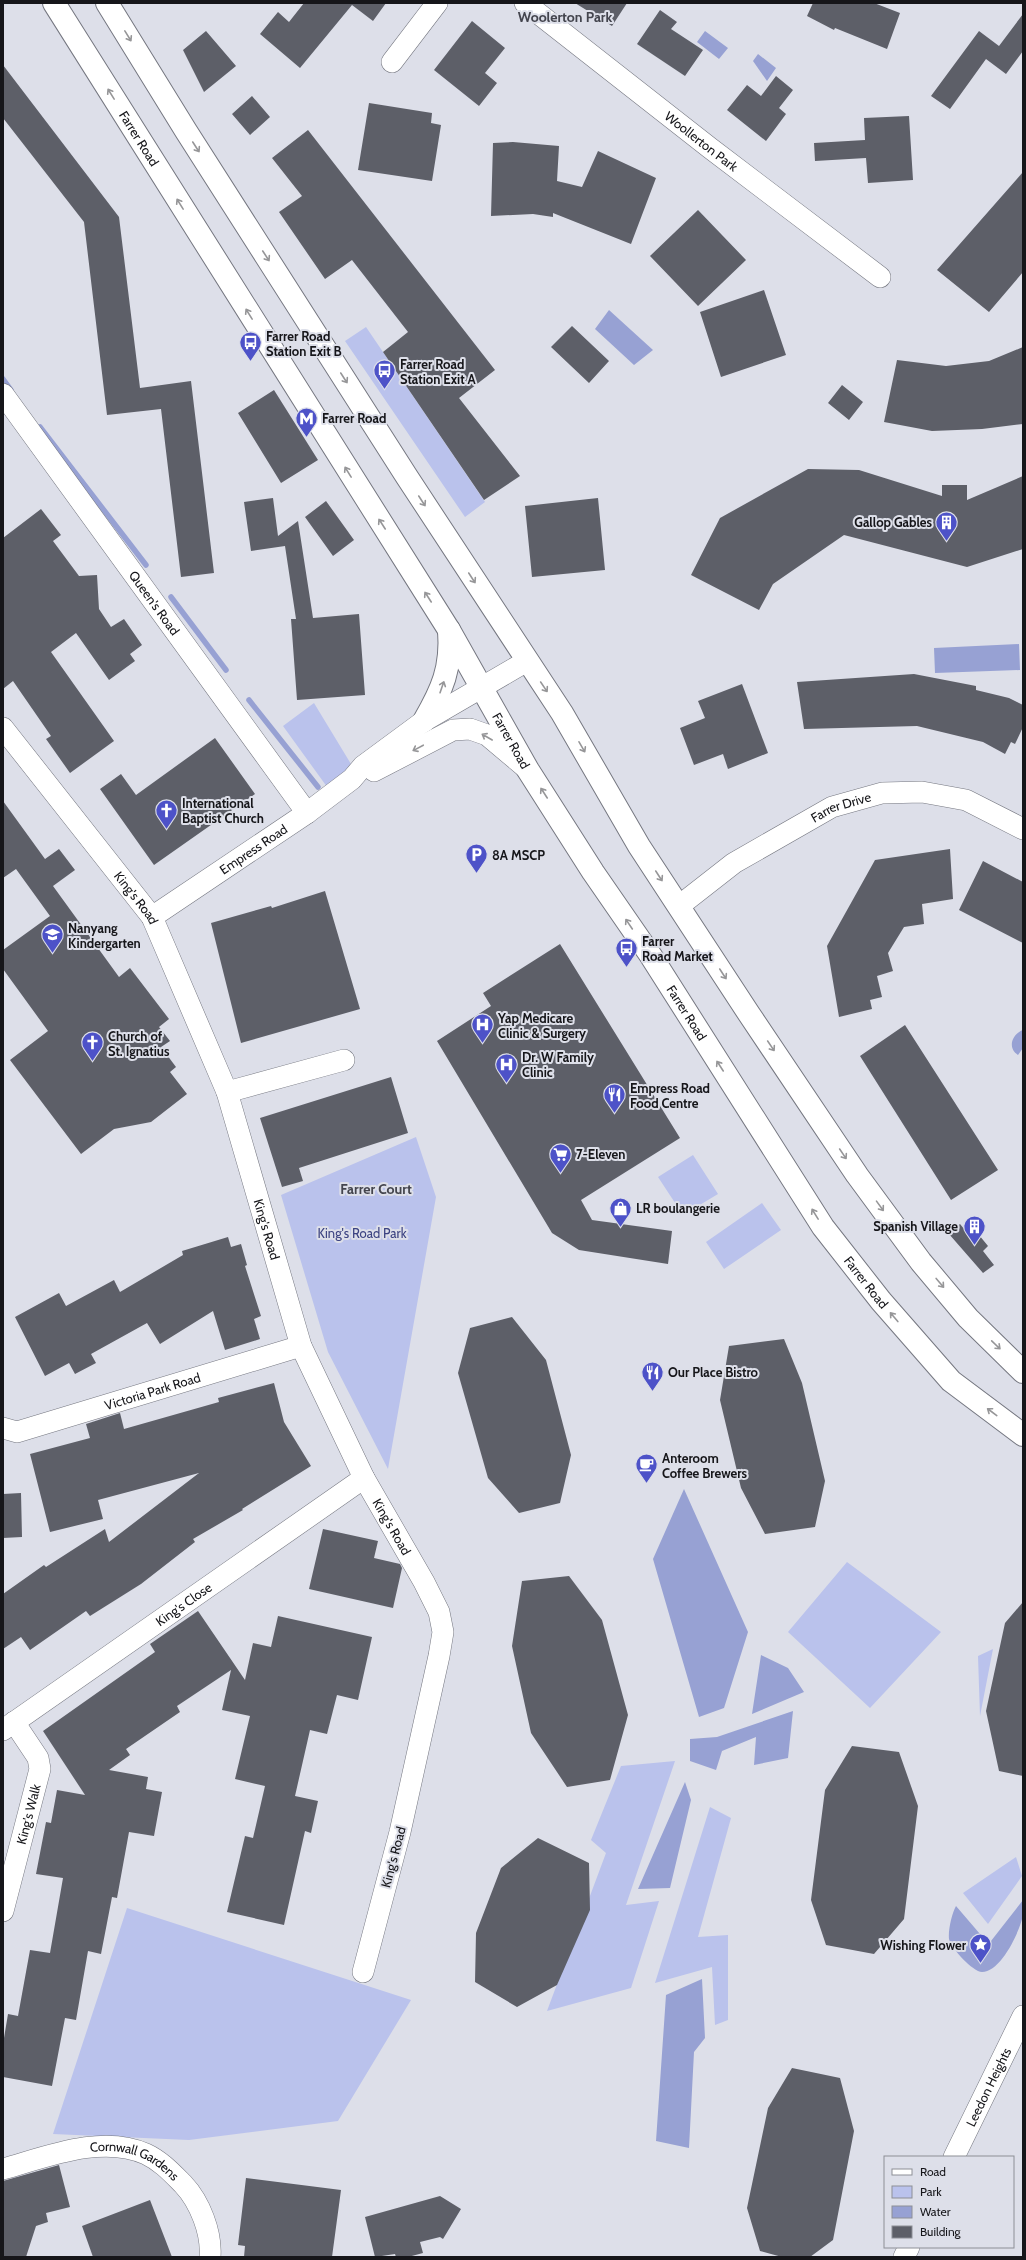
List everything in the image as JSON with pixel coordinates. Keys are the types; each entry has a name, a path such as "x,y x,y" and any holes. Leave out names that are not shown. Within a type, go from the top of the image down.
{"highway":[{"name":"Farrer Road","path":"54,3 449,630 528,770 593,872 651,956 823,1227 881,1301 951,1381 1023,1435"},
{"path":"107,3 194,144 450,546 562,713 639,846 849,1162 921,1262 968,1318 1023,1372"},
{"path":"424,721 442,688 451,648 449,630"}],"street":[{"path":"392,62 437,3"},
{"name":"Woollerton Park","path":"525,3 710,148 880,276"},
{"name":"Queen's Road","path":"3,394 307,813"},
{"name":"Empress Road","path":"152,917 307,813 352,779 364,766 424,721 527,661"},
{"name":"King's Road","path":"3,728 152,917 227,1092 301,1346 364,1478 424,1582 439,1612 443,1632 400,1832 363,1972"},
{"name":"Empress Road","path":"352,779 369,774 453,730 470,729 487,735 528,770"},
{"name":"Farrer Drive","path":"678,906 734,863 832,807 882,793 922,792 966,800 1023,829"},
{"path":"227,1092 344,1060"},
{"name":"Victoria Park Road","path":"3,1428 17,1432 301,1346"},
{"name":"King's Close","path":"9,1726 364,1478"},
{"name":"King's Walk","path":"3,1911 40,1768 38,1758 9,1726"},
{"name":"Leedon Heights","path":"954,2156 1023,2016"},
{"name":"Cornwall Gardens","path":"3,2169 95,2146 125,2148 146,2154 164,2164 192,2194 201,2212 210,2247 210,2257"},
{"path":"904,2257 908,2248"}],"green space":[{"path":"366,327 485,502 465,517 345,341"},
{"path":"314,703 354,769 330,791 283,726"},
{"name":"King's Road Park","path":"416,1137 436,1197 388,1469 328,1352 281,1195"},
{"path":"693,1155 718,1194 683,1215 658,1177"},
{"path":"762,1203 781,1230 724,1269 706,1242"},
{"path":"847,1562 941,1632 870,1708 788,1632"},
{"path":"993,1649 980,1716 978,1656"},
{"path":"675,1761 626,1905 659,1901 631,1988 547,2011 606,1853 591,1840 621,1766"},
{"path":"710,1807 731,1818 698,1937 728,1935 728,2020 715,2025 712,1967 655,1983"},
{"path":"1016,1857 1022,1876 988,1924 963,1893"},
{"path":"127,1908 411,2000 338,2121 189,2140 53,2134"}],"water":[{"path":"705,31 728,48 719,59 697,42"},
{"path":"758,54 776,68 767,81 753,61"},
{"path":"609,310 653,350 634,365 595,329"},
{"path":"1019,644 1020,670 935,673 934,648"},
{"path":"1023,1030 1023,1048 1018,1055 1013,1049 1012,1041 1019,1032"},
{"path":"684,1489 748,1632 724,1708 699,1717 653,1559"},
{"path":"761,1655 788,1668 804,1692 752,1714"},
{"path":"793,1711 788,1758 754,1765 756,1737 722,1751 716,1770 690,1761 690,1739 717,1737"},
{"path":"685,1782 691,1800 670,1888 638,1889"},
{"path":"1023,1900 1023,1913 1018,1931 1003,1958 989,1970 982,1972 973,1968 958,1953 949,1939 949,1931 956,1906 986,1941 991,1941"},
{"path":"702,1979 705,2038 694,2052 689,2148 656,2141 666,1995"}],"building":[{"path":"304,3 386,3 373,21 352,5 300,68 260,34 278,12 289,22"},
{"path":"575,3 627,3 612,26"},
{"path":"813,3 874,3 900,13 887,49 835,28 834,30 807,16"},
{"path":"660,10 677,22 671,29 703,50 685,76 637,44"},
{"path":"1023,14 1023,51 1006,74 986,59 950,109 931,96 979,31 999,46"},
{"path":"472,21 505,48 485,73 497,83 479,106 434,70"},
{"path":"206,31 236,66 204,92 183,50"},
{"path":"3,65 119,217 140,388 191,381 214,573 181,577 161,409 107,415 84,222 3,118"},
{"path":"776,76 793,90 779,108 786,114 766,141 727,110 747,85 761,96"},
{"path":"252,96 270,117 250,135 232,114"},
{"path":"369,103 432,113 431,123 441,125 432,181 358,170"},
{"path":"909,116 913,180 868,183 866,158 815,161 814,143 865,140 864,118"},
{"path":"308,130 495,370 459,398 520,476 484,500 383,352 408,332 352,260 325,279 279,212 302,196 272,158"},
{"path":"513,142 559,146 557,181 582,187 598,151 656,178 631,244 553,213 553,217 533,214 491,216 493,143"},
{"path":"1023,172 1023,272 989,312 937,270"},
{"path":"698,210 746,260 698,306 650,256"},
{"path":"764,290 786,355 721,377 700,312"},
{"path":"572,326 609,361 589,383 551,347"},
{"path":"1023,347 1023,424 982,429 932,431 884,422 897,360 946,366 989,361"},
{"path":"842,385 863,402 849,420 828,403"},
{"path":"274,390 318,460 281,483 238,413"},
{"name":"Gallop Gables","path":"808,469 859,470 942,496 942,485 967,485 967,500 1023,476 1023,549 967,567 844,535 773,584 759,610 691,575 720,518"},
{"path":"273,498 278,536 298,521 313,618 359,614 365,695 297,700 291,619 296,619 285,546 251,551 244,502"},
{"path":"598,498 605,570 532,577 525,506"},
{"path":"326,501 354,540 333,556 305,517"},
{"path":"41,509 61,535 53,541 79,576 97,575 99,609 111,627 124,619 142,645 130,654 135,661 109,680 76,633 51,652 114,741 70,773 46,739 51,736 13,681 3,689 3,538"},
{"path":"914,674 976,686 976,690 1009,698 1023,705 1023,727 1015,744 1011,742 1005,754 983,742 917,726 804,729 797,682"},
{"path":"742,684 768,753 728,769 723,754 694,765 680,728 705,718 698,701"},
{"name":"International Baptist Church","path":"215,738 255,794 154,865 100,789 121,774 136,795"},
{"name":"Church of St. Ignatius","path":"3,801 45,859 59,849 75,870 53,886 119,977 130,968 169,1019 159,1027 170,1041 161,1047 176,1067 170,1072 187,1094 151,1122 114,1129 81,1154 10,1060 48,1031 3,969 3,950 50,916 16,869 3,878"},
{"path":"950,849 953,899 922,904 924,924 904,927 888,953 893,971 877,976 882,997 870,1000 872,1009 839,1017 827,946 875,860"},
{"path":"983,861 1023,882 1023,943 959,910"},
{"path":"325,891 360,1009 241,1043 211,923 271,906 272,908"},
{"path":"560,944 680,1138 581,1200 592,1220 672,1231 668,1264 579,1250 552,1233 437,1041 491,1006 483,993"},
{"path":"905,1025 998,1170 951,1200 860,1056"},
{"path":"391,1077 408,1133 299,1168 303,1181 282,1187 260,1118"},
{"name":"Spanish Village","path":"960,1224 973,1240 979,1235 988,1246 983,1251 994,1265 983,1273 949,1234"},
{"path":"228,1237 231,1247 241,1244 247,1265 245,1266 261,1316 254,1319 260,1339 225,1350 213,1311 160,1344 147,1323 91,1354 96,1363 75,1374 69,1363 45,1376 15,1317 59,1293 66,1306 114,1280 120,1292 183,1255 182,1251"},
{"path":"512,1317 546,1360 571,1455 560,1503 519,1513 488,1478 458,1373 470,1328"},
{"path":"784,1339 802,1383 825,1481 815,1527 765,1534 741,1488 720,1400 729,1346"},
{"path":"274,1383 284,1422 311,1466 242,1509 243,1510 193,1539 195,1542 141,1584 90,1616 86,1611 30,1650 21,1637 3,1649 3,1594 44,1565 46,1567 105,1529 109,1542 199,1473 98,1500 103,1519 50,1532 30,1454 90,1438 86,1424 120,1413 124,1429 219,1402 218,1398"},
{"path":"21,1493 22,1537 3,1538 3,1494"},
{"path":"323,1529 378,1541 374,1558 400,1564 402,1568 393,1608 309,1589"},
{"path":"569,1576 602,1620 628,1715 610,1780 567,1787 531,1733 512,1646 522,1581"},
{"path":"1023,1602 1023,1776 999,1771 986,1711 1005,1623"},
{"path":"198,1611 245,1680 253,1643 271,1647 278,1616 372,1637 358,1700 337,1695 327,1734 310,1730 295,1796 318,1801 311,1833 305,1831 284,1925 227,1912 245,1836 253,1838 265,1786 235,1779 250,1716 222,1710 231,1670 177,1706 180,1712 126,1749 130,1755 109,1770 148,1777 146,1789 162,1792 154,1836 129,1832 117,1898 112,1897 101,1954 88,1951 76,2020 65,2018 52,2086 3,2077 3,2044 8,2014 18,2016 30,1950 50,1953 63,1878 36,1874 46,1822 51,1823 57,1790 85,1795 43,1731 155,1652 150,1644"},
{"path":"852,1746 899,1752 918,1806 904,1919 874,1954 826,1945 811,1900 825,1790"},
{"path":"538,1838 589,1863 590,1910 557,1985 517,2007 475,1982 476,1933 501,1868"},
{"path":"792,2068 840,2078 854,2131 833,2240 810,2257 782,2257 760,2251 747,2208 768,2108"},
{"path":"59,2165 70,2207 46,2213 48,2222 36,2226 26,2257 3,2257 3,2181"},
{"path":"246,2178 341,2190 332,2257 244,2257 245,2246 238,2245"},
{"path":"440,2196 461,2209 443,2239 440,2237 420,2242 423,2253 408,2257 396,2257 395,2254 375,2257 365,2217"},
{"path":"150,2200 172,2257 93,2257 82,2226"}],"waterway":[{"path":"3,379 11,390"},
{"path":"40,427 146,565"},
{"path":"171,597 226,670"},
{"path":"249,700 318,787"}],"place":[{"name":"Farrer Road Station Exit B","path":"250,362"},
{"name":"Farrer Road Station Exit A","path":"384,390"},
{"name":"Farrer Road","path":"306,438"},
{"name":"Gallop Gables","path":"947,542"},
{"name":"International Baptist Church","path":"166,830"},
{"name":"8A MSCP","path":"477,874"},
{"name":"Nanyang Kindergarten","path":"53,954"},
{"name":"Farrer Road Market","path":"627,968"},
{"name":"Yap Medicare Clinic & Surgery","path":"482,1044"},
{"name":"Church of St. Ignatius","path":"93,1062"},
{"name":"Dr. W Family Clinic","path":"506,1084"},
{"name":"Empress Road Food Centre","path":"615,1114"},
{"name":"7-Eleven","path":"560,1174"},
{"name":"LR boulangerie","path":"620,1228"},
{"name":"Spanish Village","path":"974,1246"},
{"name":"Our Place Bistro","path":"653,1392"},
{"name":"Anteroom Coffee Brewers","path":"647,1484"},
{"name":"Wishing Flower","path":"981,1964"}],"district":[{"name":"Woolerton Park","path":"565,17"},
{"name":"Farrer Court","path":"376,1189"}]}
